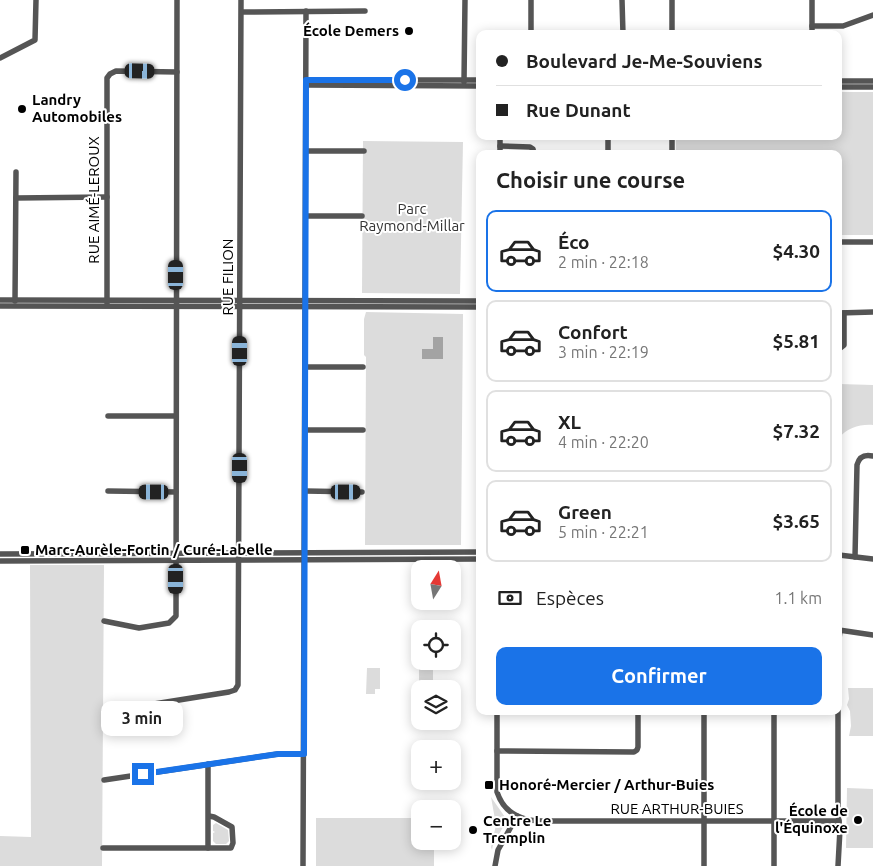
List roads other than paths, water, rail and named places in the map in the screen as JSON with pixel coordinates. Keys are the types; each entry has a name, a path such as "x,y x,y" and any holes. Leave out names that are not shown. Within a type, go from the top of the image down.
{"street":[{"path":"0,58 36,40 36,0"},
{"path":"104,621 139,628 170,623 176,616 177,0"},
{"name":"RUE FILION","path":"104,712 224,693 237,688 239,683 242,0"},
{"path":"464,83 465,0"},
{"path":"531,0 531,30"},
{"path":"622,0 623,30"},
{"path":"672,0 672,30"},
{"path":"812,0 812,30"},
{"path":"303,866 306,11"},
{"path":"242,12 366,11"},
{"path":"812,26 841,26 873,15"},
{"name":"RUE AIMÉ-LEROUX","path":"107,302 108,76 112,72 118,71 177,72"},
{"path":"306,83 464,83 476,81"},
{"path":"842,81 873,81"},
{"path":"464,83 476,85"},
{"path":"842,87 873,87"},
{"path":"500,140 500,150"},
{"path":"500,146 530,147 533,150"},
{"path":"306,151 364,151"},
{"path":"15,303 16,172"},
{"path":"16,198 107,197"},
{"path":"306,216 362,216"},
{"path":"842,242 873,242"},
{"path":"0,300 15,303"},
{"path":"0,306 15,303 107,302 306,303 476,301"},
{"path":"306,303 476,306"},
{"path":"842,347 844,345 842,312 873,312"},
{"path":"306,367 363,367"},
{"path":"108,416 176,416"},
{"path":"306,430 363,430"},
{"path":"855,557 857,465 859,459 863,456 873,456"},
{"path":"108,492 176,492"},
{"path":"305,492 362,492"},
{"path":"305,556 476,552"},
{"path":"0,554 476,559"},
{"path":"842,555 873,559"},
{"path":"0,561 176,556"},
{"path":"842,630 873,635"},
{"path":"494,866 498,850 517,816 504,806 498,794 497,715"},
{"path":"496,751 634,752 638,747 638,715"},
{"path":"704,715 704,866"},
{"path":"774,715 774,866"},
{"path":"838,715 838,866"},
{"path":"104,780 278,754 304,754"},
{"path":"208,764 208,848"},
{"path":"103,848 231,848 233,828 209,816"},
{"name":"RUE ARTHUR-BUIES","path":"517,816 534,821 839,822"}],"place":[{"name":"École Demers","path":"409,31"},
{"name":"Landry Automobiles","path":"22,109"},
{"name":"Marc-Aurèle-Fortin / Curé-Labelle","path":"25,550"},
{"name":"Honoré-Mercier / Arthur-Buies","path":"489,785"},
{"name":"École de l'Équinoxe","path":"858,820"},
{"name":"Centre Le Tremplin","path":"473,830"}],"park label":[{"name":"Parc Raymond-Millar","path":"412,218"}]}
